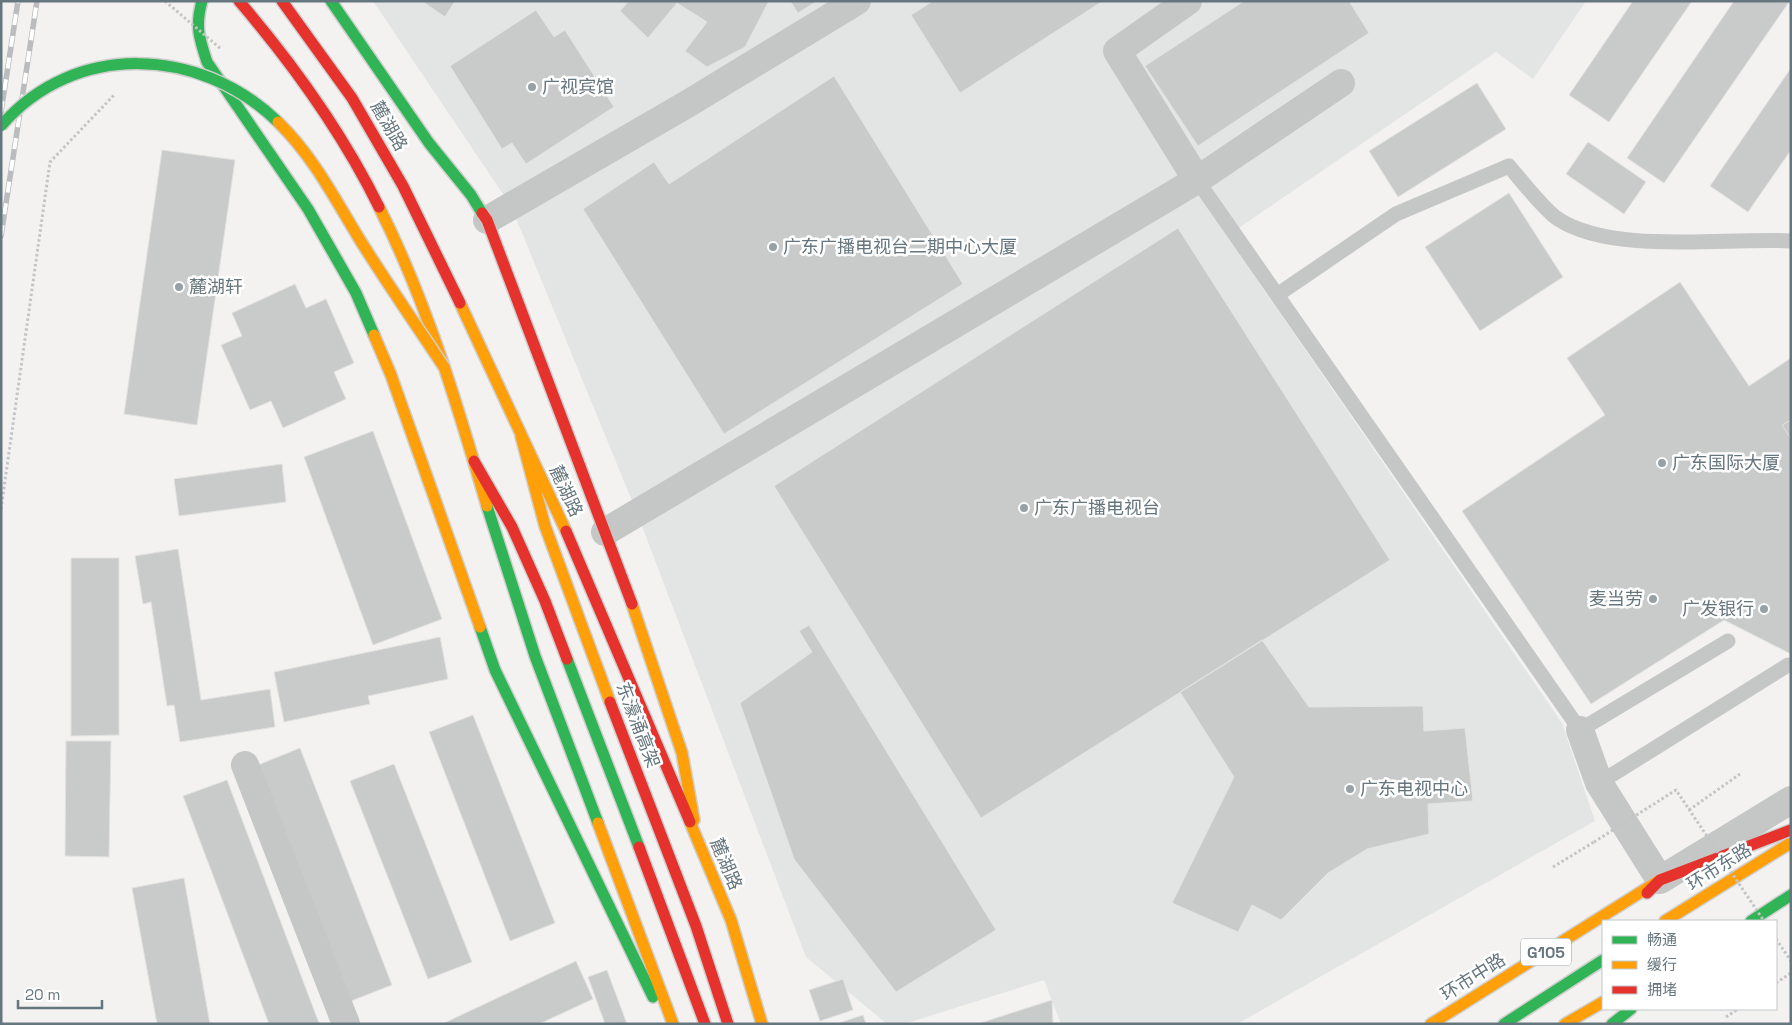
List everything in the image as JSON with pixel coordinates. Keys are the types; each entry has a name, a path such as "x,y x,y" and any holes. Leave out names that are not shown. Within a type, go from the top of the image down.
{"main road":[{"path":"239,1 309,91 334,128 383,213 410,272 444,367 534,655 673,1024"},
{"name":"麓湖路","path":"282,1 352,98 403,186 489,363 582,567 731,920 762,1024"},
{"path":"330,1 429,143 471,195 487,220 629,595 682,753 696,839"},
{"path":"200,5 198,34 207,62 308,209 356,293 391,375 495,670 666,1024"},
{"path":"1,126 17,108 46,88 60,80 95,68 120,64 174,64 197,70 218,79 256,103 275,118 301,147 444,367"},
{"name":"东濠涌高架","path":"521,436 545,526 696,926 728,1024"},
{"path":"474,461 512,528 545,601 673,933 705,1024"},
{"name":"G105","path":"1660,880 1791,830"},
{"name":"环市东路","path":"1667,920 1791,843"},
{"path":"1627,914 1660,880"},
{"name":"环市中路","path":"1431,1024 1660,880"},
{"path":"1753,920 1781,904"},
{"path":"1546,996 1584,958"},
{"path":"1504,1024 1602,961"},
{"path":"1565,1024 1602,1003"},
{"path":"1612,1024 1630,1010"}],"street":[{"path":"487,220 689,104 857,1"},
{"path":"1188,1 1117,51 1197,180"},
{"path":"605,532 1197,180 1341,83"},
{"path":"1580,730 1598,783 1660,880 1791,800"},
{"path":"245,765 346,1024"}],"lane":[{"path":"1277,296 1396,214 1509,166 1557,219 1595,235 1638,239 1758,239 1791,242"},
{"path":"1197,180 1580,730 1728,641"},
{"path":"1598,783 1788,665"}],"path":[{"path":"166,1 221,49"},
{"path":"185,22 200,5"},
{"path":"1,509 50,162 117,92"},
{"path":"1689,810 1740,774"},
{"path":"1553,867 1676,790 1689,810 1781,904"},
{"path":"1777,940 1791,961"},
{"path":"1777,982 1791,973"},
{"path":"1726,1017 1736,1010"}],"shaded area":[{"name":"广东广播电视台","path":"373,1 1586,1 1533,79 1496,52 1227,236 1562,723 1595,821 1237,1024 1061,1024 1044,980 904,1024 887,1024 806,957 637,513 511,206"}],"building":[{"path":"422,1 455,1 445,17"},
{"path":"629,1 769,1 745,47 707,67 685,51 707,22 677,3 648,38 620,11"},
{"path":"790,1 817,1 798,13"},
{"path":"933,1 1103,1 960,93 911,15"},
{"path":"1244,1 1349,1 1369,33 1198,146 1145,66"},
{"path":"1633,1 1692,1 1609,122 1569,95"},
{"path":"1734,1 1789,2 1664,183 1627,158"},
{"name":"广视宾馆","path":"536,10 554,37 565,30 614,107 526,164 512,143 502,149 450,66"},
{"path":"1791,68 1791,150 1748,212 1710,186"},
{"name":"广东广播电视台二期中心大厦","path":"834,76 963,284 724,434 583,209 654,162 669,184"},
{"path":"1477,83 1506,129 1398,197 1369,151"},
{"path":"1588,142 1646,182 1624,214 1566,174"},
{"name":"麓湖轩","path":"162,150 235,160 197,425 124,414"},
{"path":"1509,193 1563,277 1480,331 1425,247"},
{"path":"1178,228 1390,560 981,818 774,486"},
{"name":"广东国际大厦","path":"1680,282 1749,386 1791,358 1791,654 1724,620 1591,704 1462,511 1605,415 1567,358"},
{"path":"295,284 306,308 326,299 354,363 334,372 346,399 283,428 271,401 250,410 221,345 242,336 232,313"},
{"name":"广东国际大厦","path":"1791,420 1791,439 1782,425"},
{"path":"373,431 442,619 373,645 304,457"},
{"path":"282,464 286,502 179,516 174,479"},
{"path":"178,549 201,700 270,689 275,727 180,742 174,705 167,706 151,602 143,604 135,556"},
{"path":"71,558 119,558 119,735 71,736"},
{"path":"809,625 996,930 896,992 794,859 740,703 812,652 799,631"},
{"path":"440,637 448,679 368,696 370,704 284,722 274,672"},
{"name":"广东电视中心","path":"1262,640 1309,707 1423,706 1424,731 1465,728 1473,801 1428,804 1429,834 1367,849 1328,873 1281,920 1252,905 1238,932 1172,903 1234,777 1180,692"},
{"path":"473,715 555,923 510,941 429,732"},
{"path":"66,741 111,741 109,857 65,856"},
{"path":"300,748 392,985 351,1001 258,765"},
{"path":"394,764 472,962 428,979 350,781"},
{"path":"227,780 319,1023 317,1024 269,1024 183,796"},
{"path":"184,878 210,1024 157,1024 132,888"},
{"path":"576,961 593,999 539,1024 442,1024"},
{"path":"607,970 627,1024 605,1024 588,977"},
{"path":"843,979 853,1010 820,1021 809,990"},
{"path":"1052,1000 1053,1024 977,1024"},
{"path":"863,1015 866,1024 836,1024"}],"railway":[{"path":"1,112 18,1"},
{"path":"1,236 37,1"}],"traffic: fast":[{"path":"202,1 198,25 207,62 308,209 356,293 374,335"},
{"path":"331,1 429,143 471,195 482,213"},
{"path":"1,126 31,98 64,79 100,67 138,64 175,67 212,79 247,97 278,122"},
{"path":"487,506 535,656 598,823"},
{"path":"480,627 495,670 653,997"},
{"path":"567,659 639,847"},
{"path":"1753,920 1791,895"},
{"path":"1504,1024 1602,961"},
{"path":"1612,1024 1630,1010"}],"traffic: slow":[{"path":"278,122 313,163 370,256 444,367"},
{"path":"379,207 412,279 440,354 487,506"},
{"path":"460,303 566,531"},
{"path":"374,335 391,375 480,627"},
{"path":"521,436 545,526 610,702"},
{"path":"632,604 682,753 694,820"},
{"path":"690,822 731,920 762,1024"},
{"path":"598,823 673,1024"},
{"path":"1667,920 1789,844"},
{"path":"1431,1024 1660,880"},
{"path":"1565,1024 1602,1003"}],"traffic: jam":[{"path":"239,1 297,74 333,125 379,207"},
{"path":"282,1 352,98 403,186 460,303"},
{"path":"482,213 487,220 632,604"},
{"path":"474,461 512,527 545,601 567,659"},
{"path":"566,531 690,822"},
{"path":"610,702 696,926 728,1024"},
{"path":"1647,893 1660,880 1791,830"},
{"path":"639,847 705,1024"}],"place":[{"name":"广视宾馆","path":"532,87"},
{"name":"广东广播电视台二期中心大厦","path":"773,247"},
{"name":"麓湖轩","path":"179,287"},
{"name":"广东国际大厦","path":"1662,463"},
{"name":"广东广播电视台","path":"1024,508"},
{"name":"麦当劳","path":"1653,599"},
{"name":"广发银行","path":"1764,609"},
{"name":"广东电视中心","path":"1350,789"}]}
